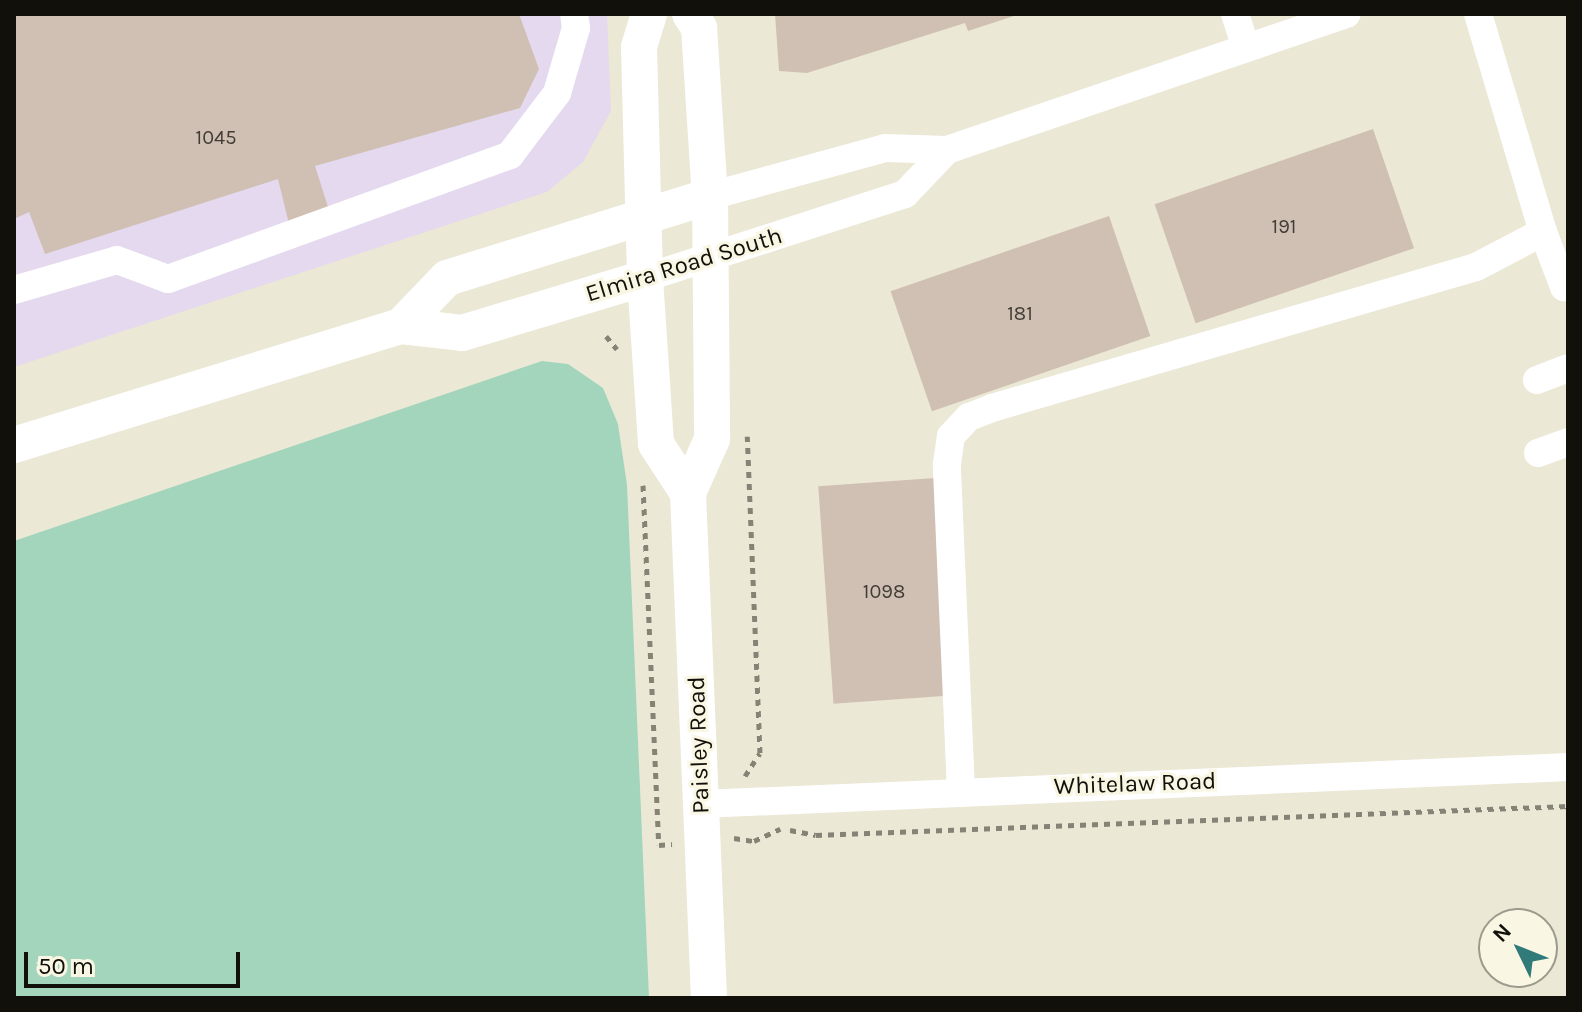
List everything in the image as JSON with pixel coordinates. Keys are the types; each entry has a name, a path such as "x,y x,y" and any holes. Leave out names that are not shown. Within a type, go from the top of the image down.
{"main road":[{"path":"649,14 639,47 645,278 656,444 688,493"},
{"name":"Paisley Road","path":"690,14 699,28 710,196 712,439 688,493 709,998"},
{"name":"Elmira Road South","path":"401,326 447,278 710,196"},
{"name":"Elmira Road South","path":"14,445 401,326 462,333 645,278"}],"street":[{"path":"14,290 117,260 168,279 510,155 557,93 576,28 574,14"},
{"path":"1235,14 1246,48"},
{"name":"Elmira Road South","path":"710,196 885,148 947,150 1346,14"},
{"path":"1478,14 1543,232 1564,287 1568,286"},
{"name":"Elmira Road South","path":"645,278 905,194 947,150"},
{"path":"961,791 947,464 951,436 960,425 992,408 1476,267 1543,232"},
{"path":"1537,380 1568,368"},
{"path":"1538,453 1568,442"},
{"name":"Whitelaw Road","path":"701,804 1568,767"}],"path":[{"path":"606,336 621,354"},
{"path":"745,770 760,753 746,424"},
{"path":"643,469 659,845"},
{"path":"741,837 754,841 782,829 816,835 1568,806"}],"shaded area":[{"path":"14,14 607,14 611,111 583,162 547,192 14,367"}],"green space":[{"path":"542,361 568,364 603,388 618,424 627,485 649,998 14,998 14,541"}],"building":[{"path":"14,14 519,14 539,69 520,108 315,166 329,210 289,224 278,179 45,254 29,212 14,219"},
{"path":"775,14 1017,15 968,31 965,23 807,73 779,71"},
{"path":"1373,129 1414,248 1196,323 1155,204"},
{"path":"1109,216 1150,336 932,411 891,291"},
{"path":"935,478 950,695 833,704 818,486"}]}
